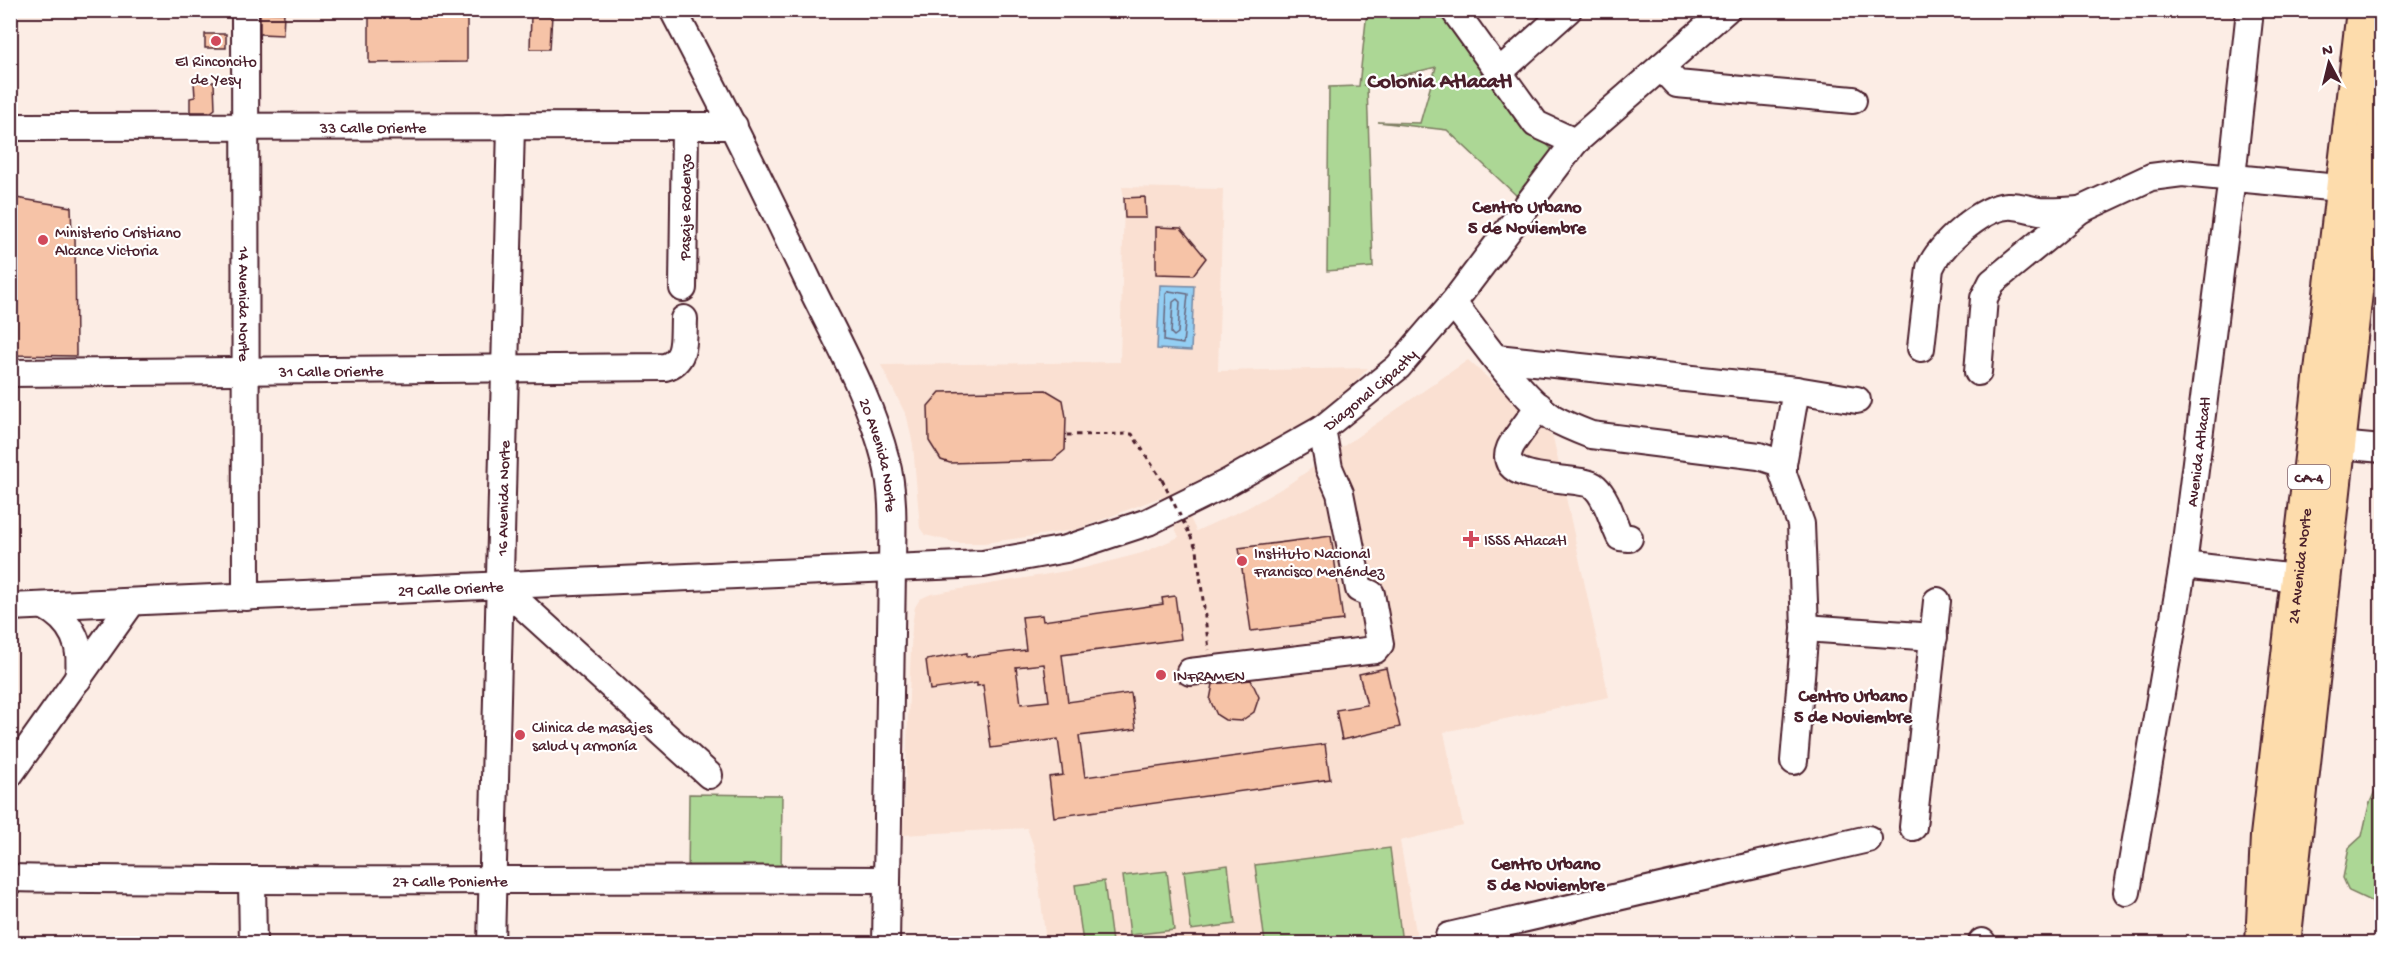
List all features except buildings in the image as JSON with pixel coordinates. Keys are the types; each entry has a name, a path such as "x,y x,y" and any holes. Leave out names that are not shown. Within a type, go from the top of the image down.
{"main road":[{"name":"24 Avenida Norte","path":"2284,944 2310,580 2339,445 2364,203 2364,10"},
{"name":"24 Avenida Norte","path":"2262,944 2267,836 2310,580 2364,203 2377,148 2382,57"}],"street":[{"name":"14 Avenida Norte","path":"245,10 246,597"},
{"name":"20 Avenida Norte","path":"673,10 734,126 874,419 887,464 892,515 892,570 886,944"},
{"path":"1498,73 1568,10"},
{"name":"Diagonal Cipactly","path":"892,570 983,564 1066,549 1148,522 1227,483 1322,429 1398,367 1453,303 1575,142 1726,10"},
{"name":"Avenida Atlacatl","path":"2127,892 2183,565 2232,177 2250,10"},
{"path":"1455,11 1536,124 1575,142"},
{"path":"1661,67 1677,84 1852,100"},
{"name":"16 Avenida Norte","path":"491,944 511,126"},
{"name":"Pasaje Rodenzo","path":"683,288 685,126"},
{"name":"33 Calle Oriente","path":"10,128 734,126"},
{"path":"1978,372 1984,298 1989,286 2080,210 2151,177 2182,173 2232,177 2364,203"},
{"path":"1921,348 1930,268 1935,257 1952,237 1996,208 2007,206 2040,211 2080,210"},
{"path":"1453,303 1539,406 1553,417 1591,435 1759,456 1783,464"},
{"name":"31 Calle Oriente","path":"10,373 653,368 672,365 678,361 682,347 684,319"},
{"path":"1497,358 1796,390 1857,400"},
{"path":"1794,761 1805,627 1801,524 1783,474 1783,464 1796,390"},
{"path":"1539,406 1510,447 1509,458 1513,467 1523,474 1588,483 1603,498 1620,537 1629,538"},
{"path":"1201,671 1375,650 1380,644 1371,594 1359,589 1340,494 1329,468 1322,429"},
{"path":"2339,445 2382,449"},
{"path":"2183,565 2310,580"},
{"name":"29 Calle Oriente","path":"10,607 892,570"},
{"path":"501,586 709,775"},
{"path":"1913,827 1937,601"},
{"path":"10,774 132,602"},
{"path":"44,606 62,618 75,636 80,657 78,679"},
{"path":"1805,627 1934,637"},
{"path":"1450,940 1868,839"},
{"name":"27 Calle Poniente","path":"10,878 252,882 493,878 887,880"},
{"path":"252,882 253,944"}],"path":[{"path":"1067,435 1132,434 1162,480 1197,550 1201,671"}],"shaded area":[{"name":"Instituto Nacional Francisco Menéndez","path":"1122,187 1223,189 1218,371 1368,368 1343,396 1310,422 1270,447 1179,493 1196,531 1247,508 1286,486 1468,360 1553,437 1609,697 1444,732 1463,826 1400,841 1418,943 1046,943 1035,850 1027,828 903,835 912,625 915,607 920,599 931,594 1084,568 1142,553 1179,537 1161,497 1075,530 984,543 958,543 925,535 920,528 913,445 907,417 881,365 1120,362 1124,198"}],"green space":[{"path":"1367,11 1451,11 1531,127 1555,153 1518,197 1447,130 1378,122 1420,123 1436,67 1363,85 1367,86 1373,267 1327,271 1329,87 1359,86"},
{"path":"2381,777 2382,906 2349,891 2343,878 2349,848 2362,836 2369,805"},
{"path":"689,794 782,795 781,879 688,879"},
{"path":"1390,848 1402,943 1265,943 1255,865"},
{"path":"1228,865 1235,924 1191,930 1184,871"},
{"path":"1167,871 1174,930 1130,935 1123,876"},
{"path":"1104,881 1112,942 1083,943 1075,885"}],"water":[{"path":"1160,285 1194,286 1191,351 1157,349"}],"place":[{"name":"El Rinconcito de Yesy","path":"216,41"},
{"name":"Ministerio Cristiano Alcance Victoria","path":"43,240"},
{"name":"ISSS Atlacatl","path":"1471,539"},
{"name":"Instituto Nacional Francisco Menéndez","path":"1242,561"},
{"name":"INFRAMEN","path":"1161,675"},
{"name":"Clinica de masajes salud y armonía","path":"520,735"}],"district":[{"name":"Colonia Atlacatl","path":"1440,79"},
{"name":"Centro Urbano 5 de Noviembre","path":"1527,216"},
{"name":"Centro Urbano 5 de Noviembre","path":"1853,705"},
{"name":"Centro Urbano 5 de Noviembre","path":"1546,873"}]}
